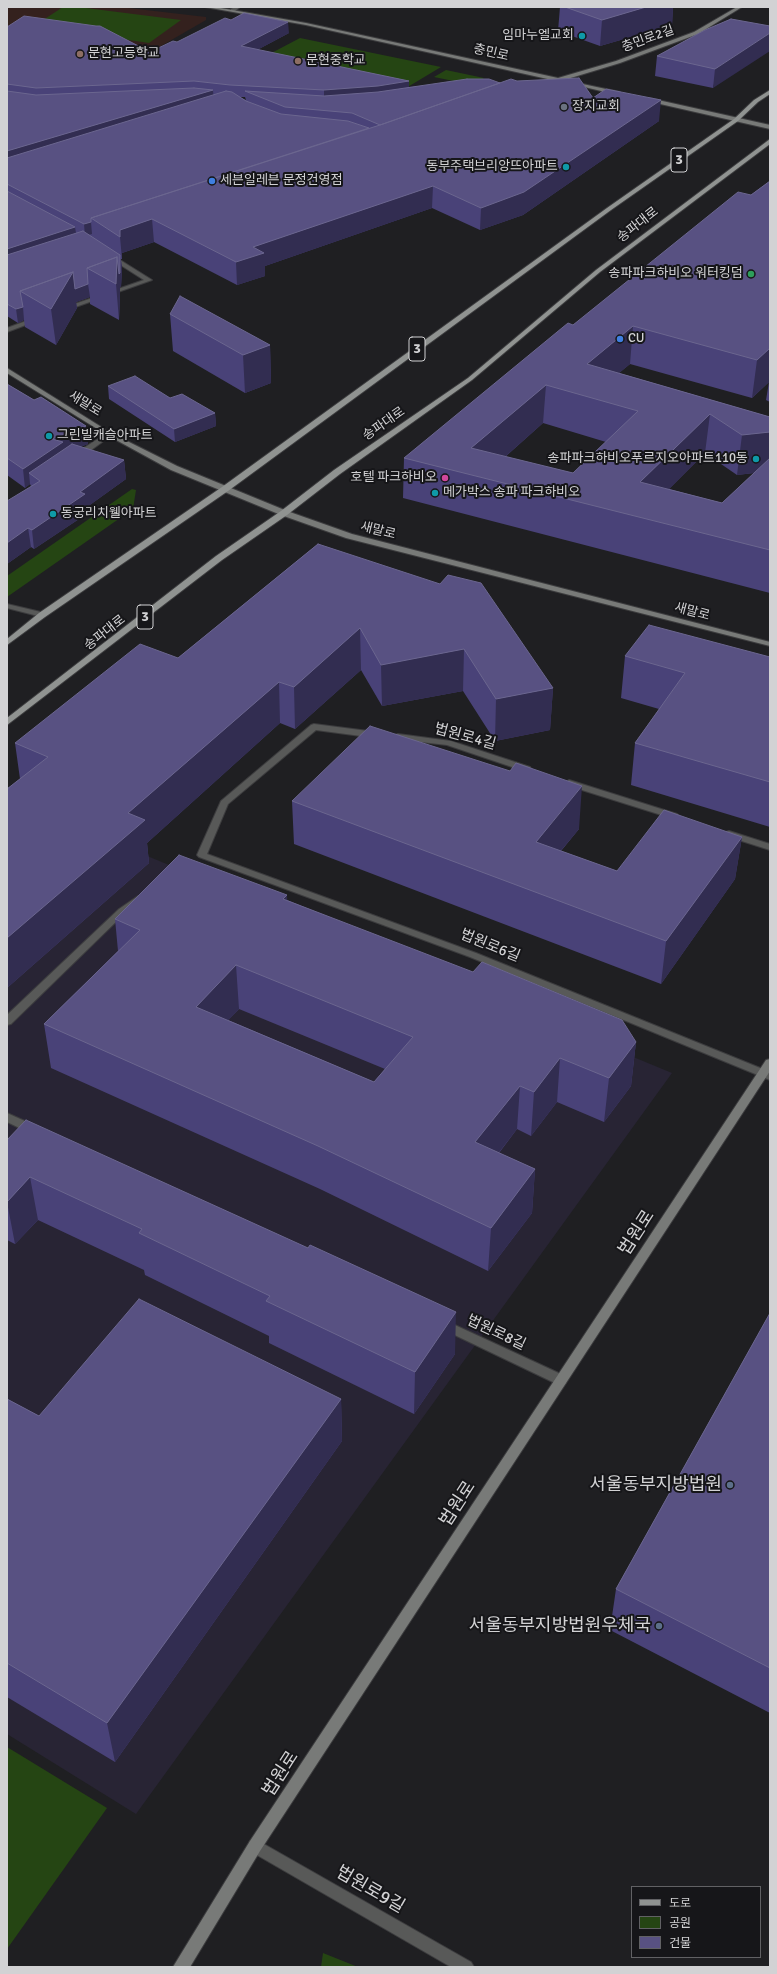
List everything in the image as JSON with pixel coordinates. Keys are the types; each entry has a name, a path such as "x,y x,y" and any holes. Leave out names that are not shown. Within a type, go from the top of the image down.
{"main road":[{"name":"송파대로","path":"7,643 42,616 225,489 603,214 736,120 756,100 770,92"},
{"name":"송파대로","path":"7,722 219,558 284,513 336,472 470,379 598,271 770,141"}],"street":[{"name":"충민로","path":"206,7 232,10 377,39 623,94"},
{"path":"232,10 238,7"},
{"name":"충민로2길","path":"544,85 618,62 696,34 740,7"},
{"path":"644,99 770,127"},
{"path":"59,311 149,280 104,252"},
{"path":"7,330 44,316"},
{"name":"새말로","path":"7,370 109,434 174,468 284,513 348,536 770,644"},
{"path":"70,461 109,434"},
{"path":"7,606 42,616"},
{"name":"법원로4길","path":"202,855 224,803 314,727 448,743 538,772"},
{"path":"560,780 680,818"},
{"path":"718,830 770,848"},
{"path":"192,860 202,855"},
{"name":"법원로6길","path":"202,855 473,955 767,1075"},
{"path":"7,1021 122,911 148,892"},
{"name":"법원로","path":"181,1967 255,1846 561,1380 767,1075 770,1063"},
{"path":"7,1117 43,1134"},
{"name":"법원로8길","path":"431,1319 561,1380"},
{"name":"법원로9길","path":"255,1846 466,1967"}],"shaded area":[{"name":"문현고등학교","path":"7,7 120,7 206,17 206,20 161,46 144,62 7,94"},
{"path":"7,798 672,1073 136,1814 7,1734"}],"green space":[{"path":"63,7 78,7 181,20 149,43 34,26"},
{"path":"300,38 441,67 406,88 262,58"},
{"path":"446,70 484,78 473,85 434,77"},
{"path":"132,489 136,490 133,509 7,597 7,576"},
{"path":"7,1747 107,1808 7,1949"},
{"path":"323,1953 358,1967 321,1967"}],"building":[{"path":"565,7 646,7 602,20"},
{"path":"244,13 288,22 241,46 409,81 378,86 324,90 230,85 194,81 36,88 7,84 7,27 24,16 100,26 150,52 173,41 177,42 225,18 231,20"},
{"path":"731,19 770,26 770,33 715,69 657,56 705,30"},
{"path":"579,78 593,98 606,89 661,100 524,192 481,208 433,186 253,247 264,253 236,262 152,219 120,230 120,237 91,218 383,124 511,79 517,81"},
{"path":"467,79 489,79 500,83 380,125 352,113 285,107 245,91 324,96 378,92"},
{"path":"194,88 213,90 7,151 7,91 36,95"},
{"path":"226,91 232,92 246,101 281,114 348,121 369,128 91,218 91,222 84,224 7,184 7,158"},
{"path":"770,181 770,348 757,360 633,326 587,364 770,417 770,432 742,435 710,414 640,482 722,503 770,458 770,550 404,458 568,323 573,325 738,192 751,195","holes":["546,385 638,411 573,473 471,448"]},
{"path":"7,191 75,227 7,249"},
{"path":"83,231 120,255 119,274 117,257 87,268 88,284 75,289 73,272 20,291 23,307 16,309 7,304 7,255"},
{"path":"117,257 116,284 87,268"},
{"path":"73,272 51,309 20,291"},
{"path":"180,296 270,345 243,355 170,314"},
{"path":"135,376 170,398 182,394 215,413 174,429 108,386"},
{"path":"7,384 34,400 41,397 86,426 52,439 63,442 23,469 7,458"},
{"path":"72,444 124,460 80,492 85,494 32,530 28,528 7,543 7,501 40,481 29,473"},
{"path":"318,544 440,584 448,575 481,583 553,688 496,699 464,649 381,665 360,628 294,687 279,682 128,813 145,820 7,938 7,789 48,757 15,743 140,644 178,658"},
{"path":"649,625 770,657 770,782 635,743 685,673 625,656"},
{"path":"370,726 510,771 516,763 582,786 536,842 617,871 664,810 742,837 666,941 292,801"},
{"path":"179,855 287,895 283,899 473,972 482,962 622,1020 636,1042 609,1078 560,1058 534,1092 520,1086 475,1142 535,1169 491,1228 318,1146 44,1024 140,930 115,919","holes":["236,965 413,1037 374,1082 196,1007"]},
{"path":"26,1120 308,1248 310,1245 456,1312 415,1372 266,1301 270,1296 139,1233 142,1229 30,1177 7,1202 7,1140"},
{"path":"139,1299 341,1399 107,1723 7,1663 7,1399 39,1416"},
{"name":"서울동부지방법원","path":"770,1313 770,1668 616,1589"}],"place":[{"name":"임마누엘교회","path":"582,36"},
{"name":"문현고등학교","path":"80,54"},
{"name":"문현중학교","path":"298,61"},
{"name":"장지교회","path":"564,107"},
{"name":"동부주택브리앙뜨아파트","path":"566,167"},
{"name":"세븐일레븐 문정건영점","path":"212,181"},
{"name":"송파파크하비오 워터킹덤","path":"751,274"},
{"name":"CU","path":"620,339"},
{"name":"그린빌캐슬아파트","path":"49,436"},
{"name":"송파파크하비오푸르지오아파트110동","path":"756,459"},
{"name":"호텔 파크하비오","path":"445,478"},
{"name":"메가박스 송파 파크하비오","path":"435,493"},
{"name":"동궁리치웰아파트","path":"53,514"},
{"name":"서울동부지방법원","path":"730,1485"},
{"name":"서울동부지방법원우체국","path":"659,1626"}]}
